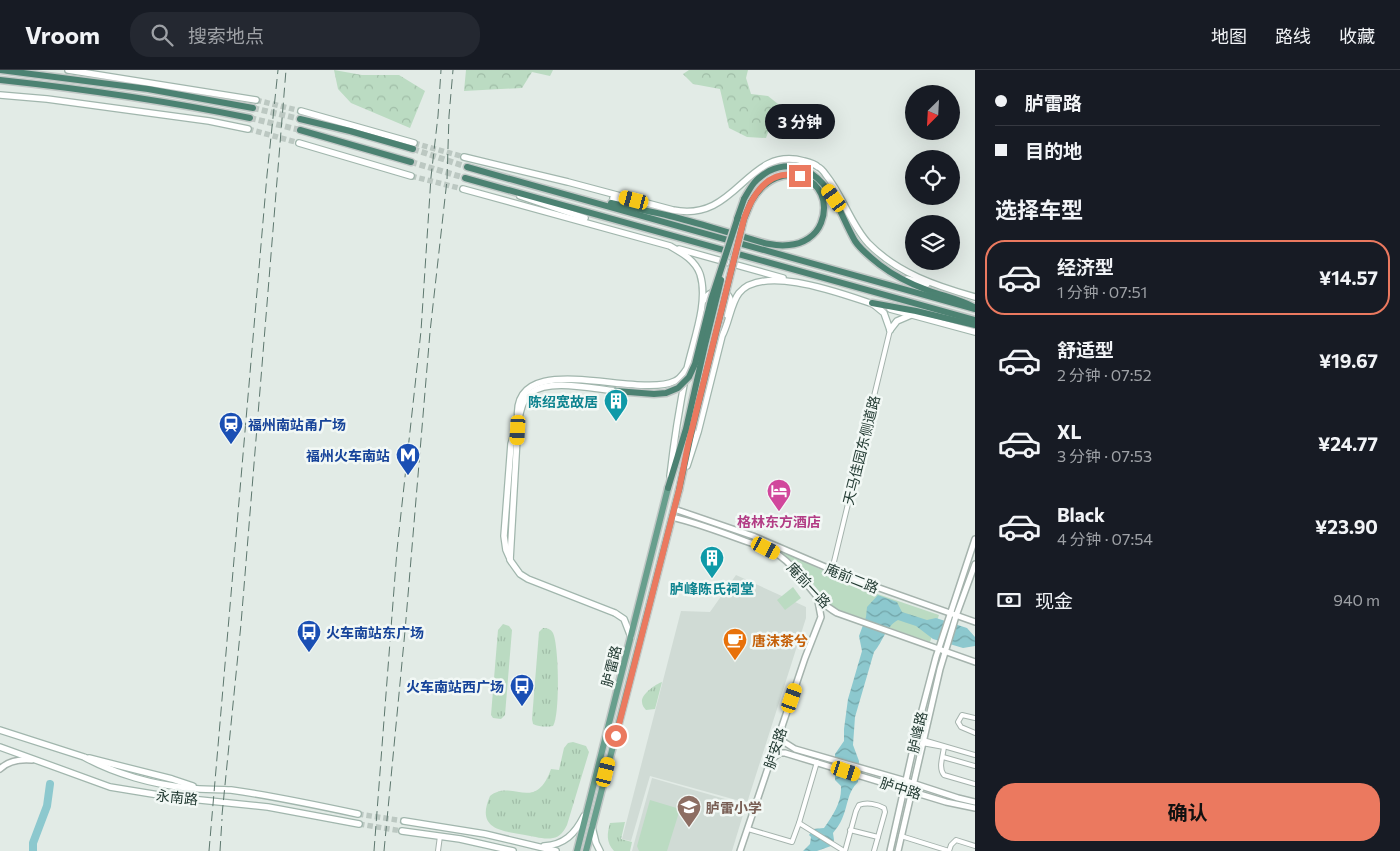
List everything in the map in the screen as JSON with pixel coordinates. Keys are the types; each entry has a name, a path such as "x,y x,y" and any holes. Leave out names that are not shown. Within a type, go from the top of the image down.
{"highway":[{"path":"0,70 139,87 253,108"},
{"path":"0,80 118,94 194,106 250,118"},
{"path":"300,120 414,146"},
{"path":"300,130 411,162"},
{"path":"616,391 666,393 678,388 687,380 695,364 711,300 738,217 755,182 764,174 776,168 788,166 800,168 812,173 822,182 834,198 856,242 868,256 882,267 927,290 975,308"},
{"path":"467,167 964,304"},
{"path":"578,198 670,216 762,242 788,245 798,244 809,238 819,228 823,216 823,200 818,190 809,180 794,174 780,176 767,182 747,200 742,228 689,429 668,488"},
{"path":"465,178 975,320"},
{"path":"679,490 705,345 738,217"},
{"path":"872,304 974,329"}],"main road":[{"path":"68,70 256,100"},
{"path":"0,95 47,99 248,128"},
{"path":"302,111 414,146"},
{"path":"300,143 411,176"},
{"path":"464,157 673,210 696,212 723,201 753,172 770,162 803,161 819,167 831,181 866,241 884,258 907,272 944,288"},
{"path":"568,182 670,216"},
{"path":"486,184 615,230"},
{"path":"464,189 819,287 872,304 884,313 890,330"},
{"path":"668,488 675,433 702,303 702,280 696,266 686,256 670,246"},
{"path":"900,277 975,297"},
{"path":"722,336 737,297 752,283 774,280 819,287"},
{"path":"679,490 698,432 730,302 728,295 723,292 713,292 706,296 702,303"},
{"path":"890,330 897,321 914,313 958,328 974,329"},
{"path":"631,637 624,619 615,613 528,579 520,574 510,560 517,411 520,397 528,388 542,380 664,384 679,378 688,366"},
{"path":"518,421 526,398 542,387 554,385 616,391"},
{"name":"胪雷路","path":"577,851 668,488"},
{"name":"胪雷路","path":"586,851 679,490"},
{"path":"0,730 84,757 95,764 161,784 200,789 229,790 269,796 358,814"},
{"name":"永南路","path":"0,747 93,782 118,789 171,797 268,807 359,824"},
{"path":"535,846 555,845 566,840 578,828 588,808"},
{"path":"404,821 485,834 556,851"},
{"path":"592,827 600,851"},
{"path":"402,830 513,851"}],"street":[{"name":"天马佳园东侧道路","path":"832,570 890,330"},
{"name":"庵前二路","path":"674,510 774,544 832,570 949,616 975,622"},
{"name":"庵前一路","path":"672,517 766,548 780,555 800,574 818,599 837,613 885,631 939,646 975,662"},
{"name":"胪峰路","path":"890,851 920,718 939,646 975,539"},
{"name":"胪峰路","path":"898,851 922,742 946,649 975,564"},
{"path":"818,599 821,617 830,612 837,613"},
{"name":"胪安路","path":"740,851 805,658 821,617"},
{"path":"975,718 962,715 958,722 961,727 975,733"},
{"name":"胪中路","path":"780,731 784,742 789,746 975,802"},
{"path":"922,742 975,755"},
{"path":"944,747 940,769 944,775 975,784"},
{"name":"胪中路","path":"771,759 785,753 975,808"},
{"path":"943,757 975,766"},
{"path":"0,769 3,765 15,760 38,760"},
{"path":"748,828 792,842 817,762"},
{"path":"799,823 845,851 859,805 866,803 880,806 884,808 885,812 874,851"},
{"path":"850,830 878,837"},
{"path":"438,851 440,836"},
{"path":"901,836 949,851 951,845 956,840 975,846"}],"shaded area":[{"path":"736,575 806,607 806,618 747,803 650,776 631,841 622,839 681,611 710,612"},
{"name":"胪雷小学","path":"652,778 746,805 732,851 632,851"}],"green space":[{"path":"334,70 362,75 399,75 425,91 410,128 351,103 338,89"},
{"path":"466,70 553,70 550,76 532,72 522,88 464,91"},
{"path":"689,70 748,70 746,78 751,94 768,96 778,104 766,138 747,137 729,128 720,89 693,84 683,74"},
{"path":"780,550 857,587 939,615 930,642 839,610 828,604 800,566 782,554"},
{"path":"793,587 801,598 785,610 777,600"},
{"path":"503,624 509,626 512,630 505,715 501,719 493,718 491,715 498,630"},
{"path":"543,628 549,629 553,633 557,651 557,709 553,726 548,727 533,724 532,719 539,632"},
{"path":"662,682 655,709 646,710 642,699 653,687"},
{"path":"573,742 586,746 589,752 567,825 562,833 555,837 542,838 507,832 492,826 486,815 486,807 490,796 498,792 530,793 538,790 545,782 551,769 559,770 564,748 568,743"},
{"path":"650,800 680,809 667,851 639,851 637,846"},
{"path":"625,822 621,839 632,842 630,851 614,851 608,838 610,823"}],"water":[{"path":"878,595 897,602 902,612 927,620 936,618 967,628 975,637 975,646 963,648 933,639 916,626 898,620 890,626 874,652 855,717 853,745 859,761 858,782 852,790 842,819 833,833 834,840 831,846 817,851 803,851 810,844 811,837 809,835 813,829 824,828 834,813 840,797 841,786 835,780 835,754 844,741 848,699 862,651 859,636 866,617 867,607"}],"waterway":[{"path":"33,851 33,843 47,806 50,784"}],"tunnel":[{"path":"256,100 301,111"},
{"path":"253,108 300,119"},
{"path":"250,118 300,130"},
{"path":"248,129 299,143"},
{"path":"414,143 464,157"},
{"path":"413,149 467,167"},
{"path":"411,162 465,178"},
{"path":"411,176 463,189"},
{"path":"358,814 404,821"},
{"path":"359,824 402,831"}],"railway":[{"path":"209,851 267,175 278,70"},
{"path":"222,815 241,624 286,70"},
{"path":"374,851 397,550 421,331 431,177 441,70"},
{"path":"384,851 430,332 447,180 453,70"},
{"path":"220,851 222,819"}],"place":[{"name":"陈绍宽故居","path":"616,422"},
{"name":"福州南站甬广场","path":"231,445"},
{"name":"福州火车南站","path":"408,476"},
{"name":"格林东方酒店","path":"779,512"},
{"name":"胪峰陈氏祠堂","path":"712,579"},
{"name":"火车南站东广场","path":"309,653"},
{"name":"唐沫茶兮","path":"735,661"},
{"name":"火车南站西广场","path":"522,707"},
{"name":"胪雷小学","path":"689,828"}],"route":[{"path":"616,736 679,490 684,460 744,219 754,196 767,182 773,178 788,174 800,176"}]}
